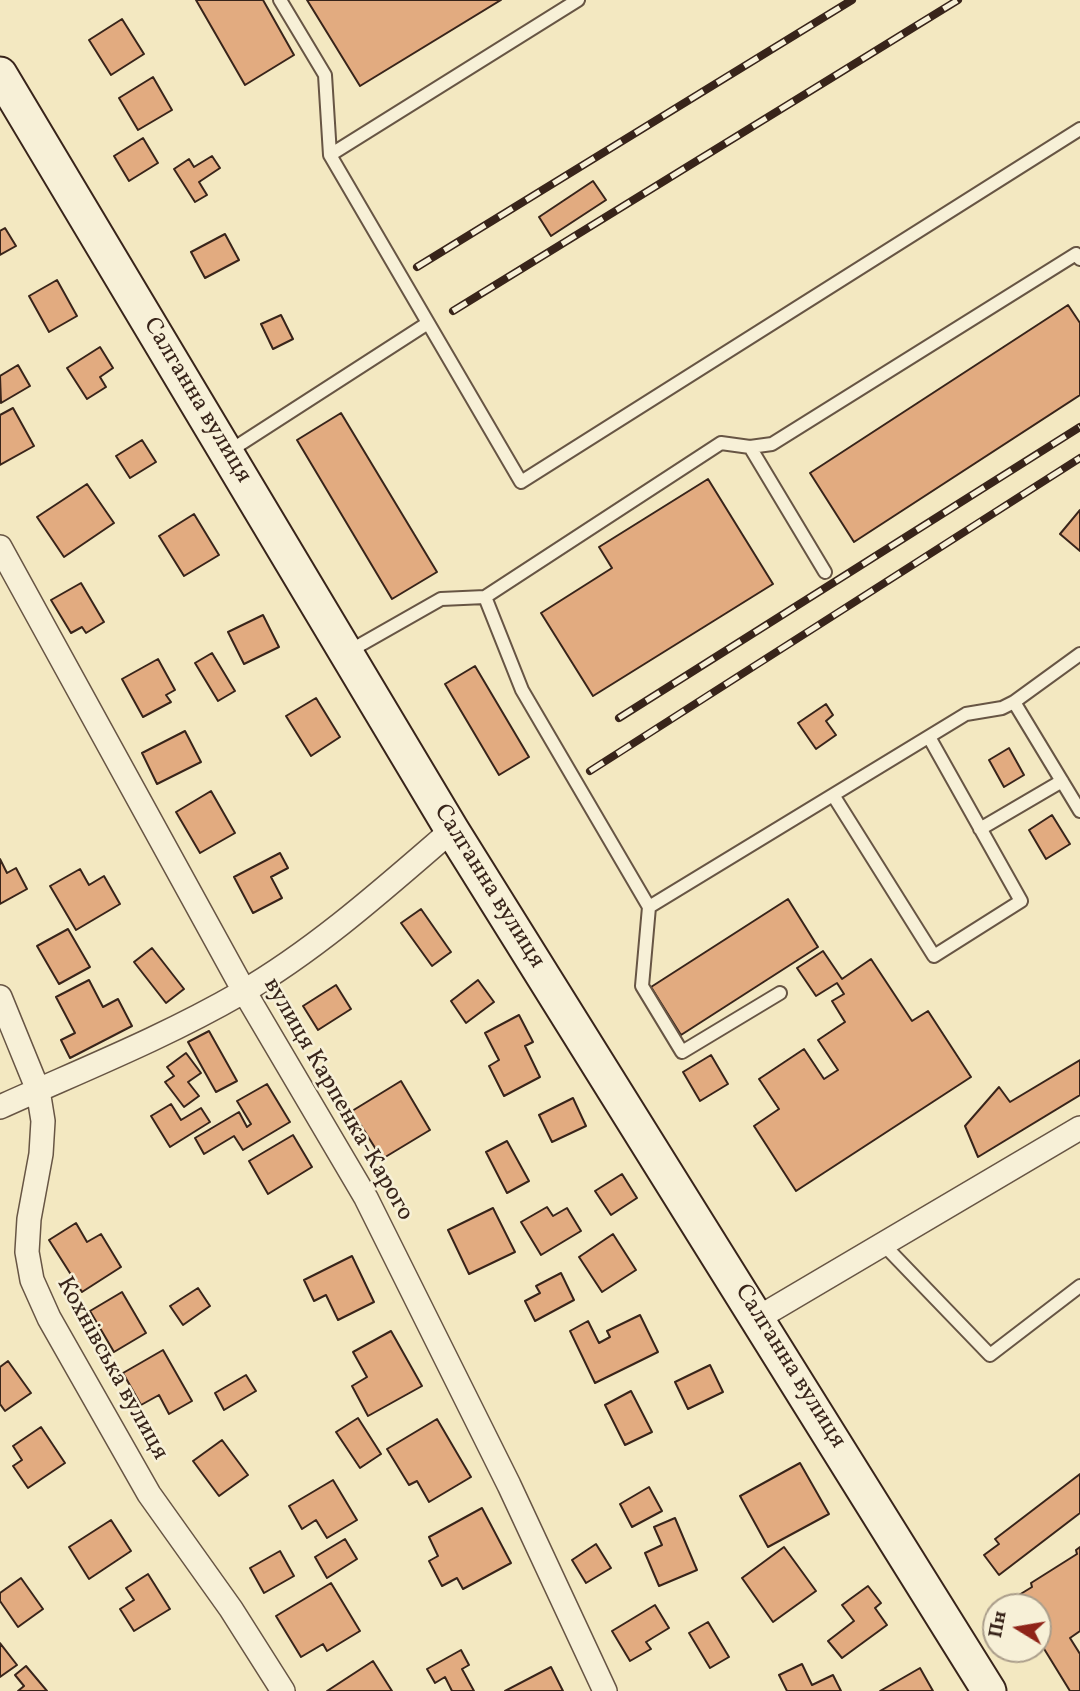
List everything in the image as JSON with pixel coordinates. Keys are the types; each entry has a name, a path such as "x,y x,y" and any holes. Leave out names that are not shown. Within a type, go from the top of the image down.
{"street":[{"name":"Салганна вулиця","path":"0,74 452,830 989,1691"},
{"name":"вулиця Карпенка-Карого","path":"0,547 244,991 366,1198 509,1485 605,1691"},
{"path":"0,1107 156,1040 244,991 355,912 452,830"},
{"name":"Кохнівська вулиця","path":"0,997 38,1090 43,1121 41,1154 29,1219 27,1252 32,1280 49,1318 149,1494 231,1609 283,1691"},
{"path":"758,1318 1080,1128"}],"lane":[{"path":"280,0 325,75 330,155 521,482 1080,130"},
{"path":"330,155 578,0"},
{"path":"346,653 441,598 485,597 721,443 750,447 772,444 1076,254 1080,260"},
{"path":"226,453 428,323"},
{"path":"750,447 825,572"},
{"path":"485,597 522,690 649,907 642,986 682,1052 780,993"},
{"path":"649,907 965,715 1002,708 1014,702 1080,654"},
{"path":"1014,702 1080,811"},
{"path":"833,795 934,956 1021,901 929,737"},
{"path":"981,829 1062,781"},
{"path":"883,1244 990,1355 1080,1286"}],"building":[{"path":"196,0 263,0 294,55 245,85"},
{"path":"307,0 501,0 360,86"},
{"path":"122,19 144,54 111,75 89,40"},
{"path":"153,77 172,110 138,130 119,98"},
{"path":"143,138 158,163 129,181 114,156"},
{"path":"212,156 220,168 199,182 207,195 195,202 174,169 189,159 194,167"},
{"path":"593,181 606,200 551,236 539,217"},
{"path":"5,228 16,246 0,255 0,231"},
{"path":"225,234 239,260 205,278 191,252"},
{"path":"57,280 77,316 49,332 29,296"},
{"path":"1068,305 1080,323 1080,395 854,542 810,473"},
{"path":"281,315 293,339 273,349 261,324"},
{"path":"100,347 113,368 100,377 106,387 87,399 67,368"},
{"path":"18,365 30,386 1,403 0,376"},
{"path":"13,408 34,446 0,465 0,415"},
{"path":"341,413 437,572 392,599 297,440"},
{"path":"142,440 156,462 130,478 116,456"},
{"path":"708,479 773,584 593,696 541,613 612,568 599,547"},
{"path":"87,484 114,523 64,557 37,517"},
{"path":"1080,510 1080,551 1060,534"},
{"path":"194,514 219,555 184,576 159,536"},
{"path":"81,583 104,622 86,633 82,627 71,633 51,600"},
{"path":"263,615 279,647 244,664 228,632"},
{"path":"212,653 235,691 218,701 195,663"},
{"path":"158,659 175,690 166,695 171,702 143,717 122,679"},
{"path":"475,666 529,757 499,775 445,684"},
{"path":"316,698 340,737 311,756 286,716"},
{"path":"826,704 833,715 826,721 836,735 816,749 798,723"},
{"path":"185,731 201,762 157,784 142,753"},
{"path":"1009,748 1024,775 1004,787 989,760"},
{"path":"211,791 235,833 200,853 176,812"},
{"path":"1052,815 1070,844 1046,859 1029,830"},
{"path":"280,853 288,868 271,877 282,898 253,913 234,877"},
{"path":"0,859 7,873 16,868 27,889 0,904"},
{"path":"80,869 89,885 104,876 120,904 76,930 50,886"},
{"path":"788,899 818,947 681,1035 651,987"},
{"path":"421,909 451,952 432,966 401,923"},
{"path":"68,929 90,967 59,984 37,946"},
{"path":"152,948 184,989 166,1003 134,962"},
{"path":"823,951 842,979 871,959 912,1021 928,1011 971,1077 796,1191 754,1126 779,1109 759,1079 804,1049 824,1079 838,1070 818,1040 845,1022 832,1001 844,994 837,983 816,996 797,968"},
{"path":"89,980 103,1007 118,999 132,1026 70,1058 61,1040 75,1033 56,997"},
{"path":"478,980 494,1002 466,1023 451,1001"},
{"path":"336,985 351,1009 318,1030 303,1006"},
{"path":"519,1015 533,1042 525,1046 540,1077 504,1096 489,1066 499,1060 485,1033"},
{"path":"209,1031 237,1081 216,1092 188,1042"},
{"path":"186,1053 201,1073 188,1082 199,1096 184,1107 165,1082 174,1076 167,1067"},
{"path":"711,1055 728,1084 700,1101 683,1072"},
{"path":"1080,1060 1080,1095 978,1157 965,1126 999,1087 1010,1102"},
{"path":"401,1081 430,1130 382,1159 352,1111"},
{"path":"267,1084 290,1122 243,1150 234,1136 204,1154 195,1138 239,1112 247,1127 251,1124 237,1101"},
{"path":"573,1098 586,1126 552,1142 539,1115"},
{"path":"171,1104 181,1120 201,1108 210,1122 170,1147 151,1116"},
{"path":"293,1135 312,1167 268,1194 249,1161"},
{"path":"507,1141 529,1181 507,1193 486,1152"},
{"path":"622,1174 637,1198 611,1215 595,1191"},
{"path":"547,1207 553,1216 567,1208 581,1231 541,1255 521,1222"},
{"path":"493,1208 515,1252 469,1274 448,1230"},
{"path":"76,1223 87,1242 101,1234 121,1267 82,1292 49,1240"},
{"path":"613,1234 636,1270 602,1292 579,1257"},
{"path":"352,1256 374,1302 338,1320 326,1295 314,1301 304,1280"},
{"path":"561,1273 574,1300 535,1321 525,1301 540,1293 536,1286"},
{"path":"198,1288 210,1306 183,1325 170,1306"},
{"path":"122,1292 146,1333 114,1352 90,1311"},
{"path":"640,1315 658,1352 595,1383 570,1331 588,1321 599,1343 610,1337 607,1331"},
{"path":"391,1331 422,1386 368,1416 352,1386 367,1377 353,1352"},
{"path":"163,1350 192,1401 169,1414 159,1395 141,1405 123,1373"},
{"path":"8,1361 31,1393 5,1411 0,1404 0,1367"},
{"path":"710,1365 723,1392 688,1409 675,1382"},
{"path":"246,1375 256,1391 224,1410 215,1393"},
{"path":"631,1391 652,1432 625,1445 605,1405"},
{"path":"358,1418 381,1454 360,1468 336,1432"},
{"path":"437,1419 471,1477 429,1502 417,1481 409,1485 387,1449"},
{"path":"41,1427 65,1463 28,1488 13,1466 22,1460 13,1446"},
{"path":"222,1440 248,1475 219,1496 193,1461"},
{"path":"800,1463 829,1514 768,1547 740,1496"},
{"path":"1080,1474 1080,1513 999,1575 984,1555 999,1544 995,1539"},
{"path":"333,1480 357,1520 327,1538 316,1520 302,1529 289,1506"},
{"path":"649,1487 662,1511 632,1527 620,1504"},
{"path":"482,1508 511,1563 463,1589 457,1578 442,1586 429,1561 438,1556 429,1537"},
{"path":"675,1518 697,1570 659,1586 645,1553 662,1545 654,1527"},
{"path":"111,1520 131,1551 89,1579 69,1547"},
{"path":"345,1539 357,1559 327,1578 315,1557"},
{"path":"596,1544 611,1568 586,1583 572,1560"},
{"path":"784,1547 816,1591 773,1622 742,1578"},
{"path":"1080,1547 1080,1631 1070,1638 1080,1654 1080,1691 1070,1691 1052,1662 1052,1593 1022,1593 1032,1587 1031,1583 1077,1554 1076,1550"},
{"path":"280,1551 294,1576 264,1593 250,1568"},
{"path":"148,1574 170,1609 134,1631 120,1609 134,1600 126,1588"},
{"path":"21,1578 43,1609 18,1627 0,1601 0,1593"},
{"path":"331,1583 360,1631 327,1651 323,1644 301,1657 276,1616"},
{"path":"868,1586 881,1603 875,1608 887,1625 842,1658 828,1641 854,1621 842,1605"},
{"path":"655,1605 669,1628 646,1642 651,1649 630,1661 612,1631"},
{"path":"708,1622 729,1657 710,1668 689,1633"},
{"path":"0,1643 17,1665 0,1677"},
{"path":"461,1650 469,1665 462,1669 474,1691 452,1691 445,1677 435,1683 427,1669"},
{"path":"373,1661 392,1691 327,1691"},
{"path":"802,1664 812,1685 833,1675 841,1691 787,1691 779,1675"},
{"path":"26,1666 47,1691 18,1691 24,1686 15,1675"},
{"path":"551,1667 563,1691 505,1691"},
{"path":"920,1668 933,1691 880,1691"}],"railway":[{"path":"417,267 852,0"},
{"path":"453,311 958,0"},
{"path":"619,718 1080,427"},
{"path":"590,771 1080,458"}]}
